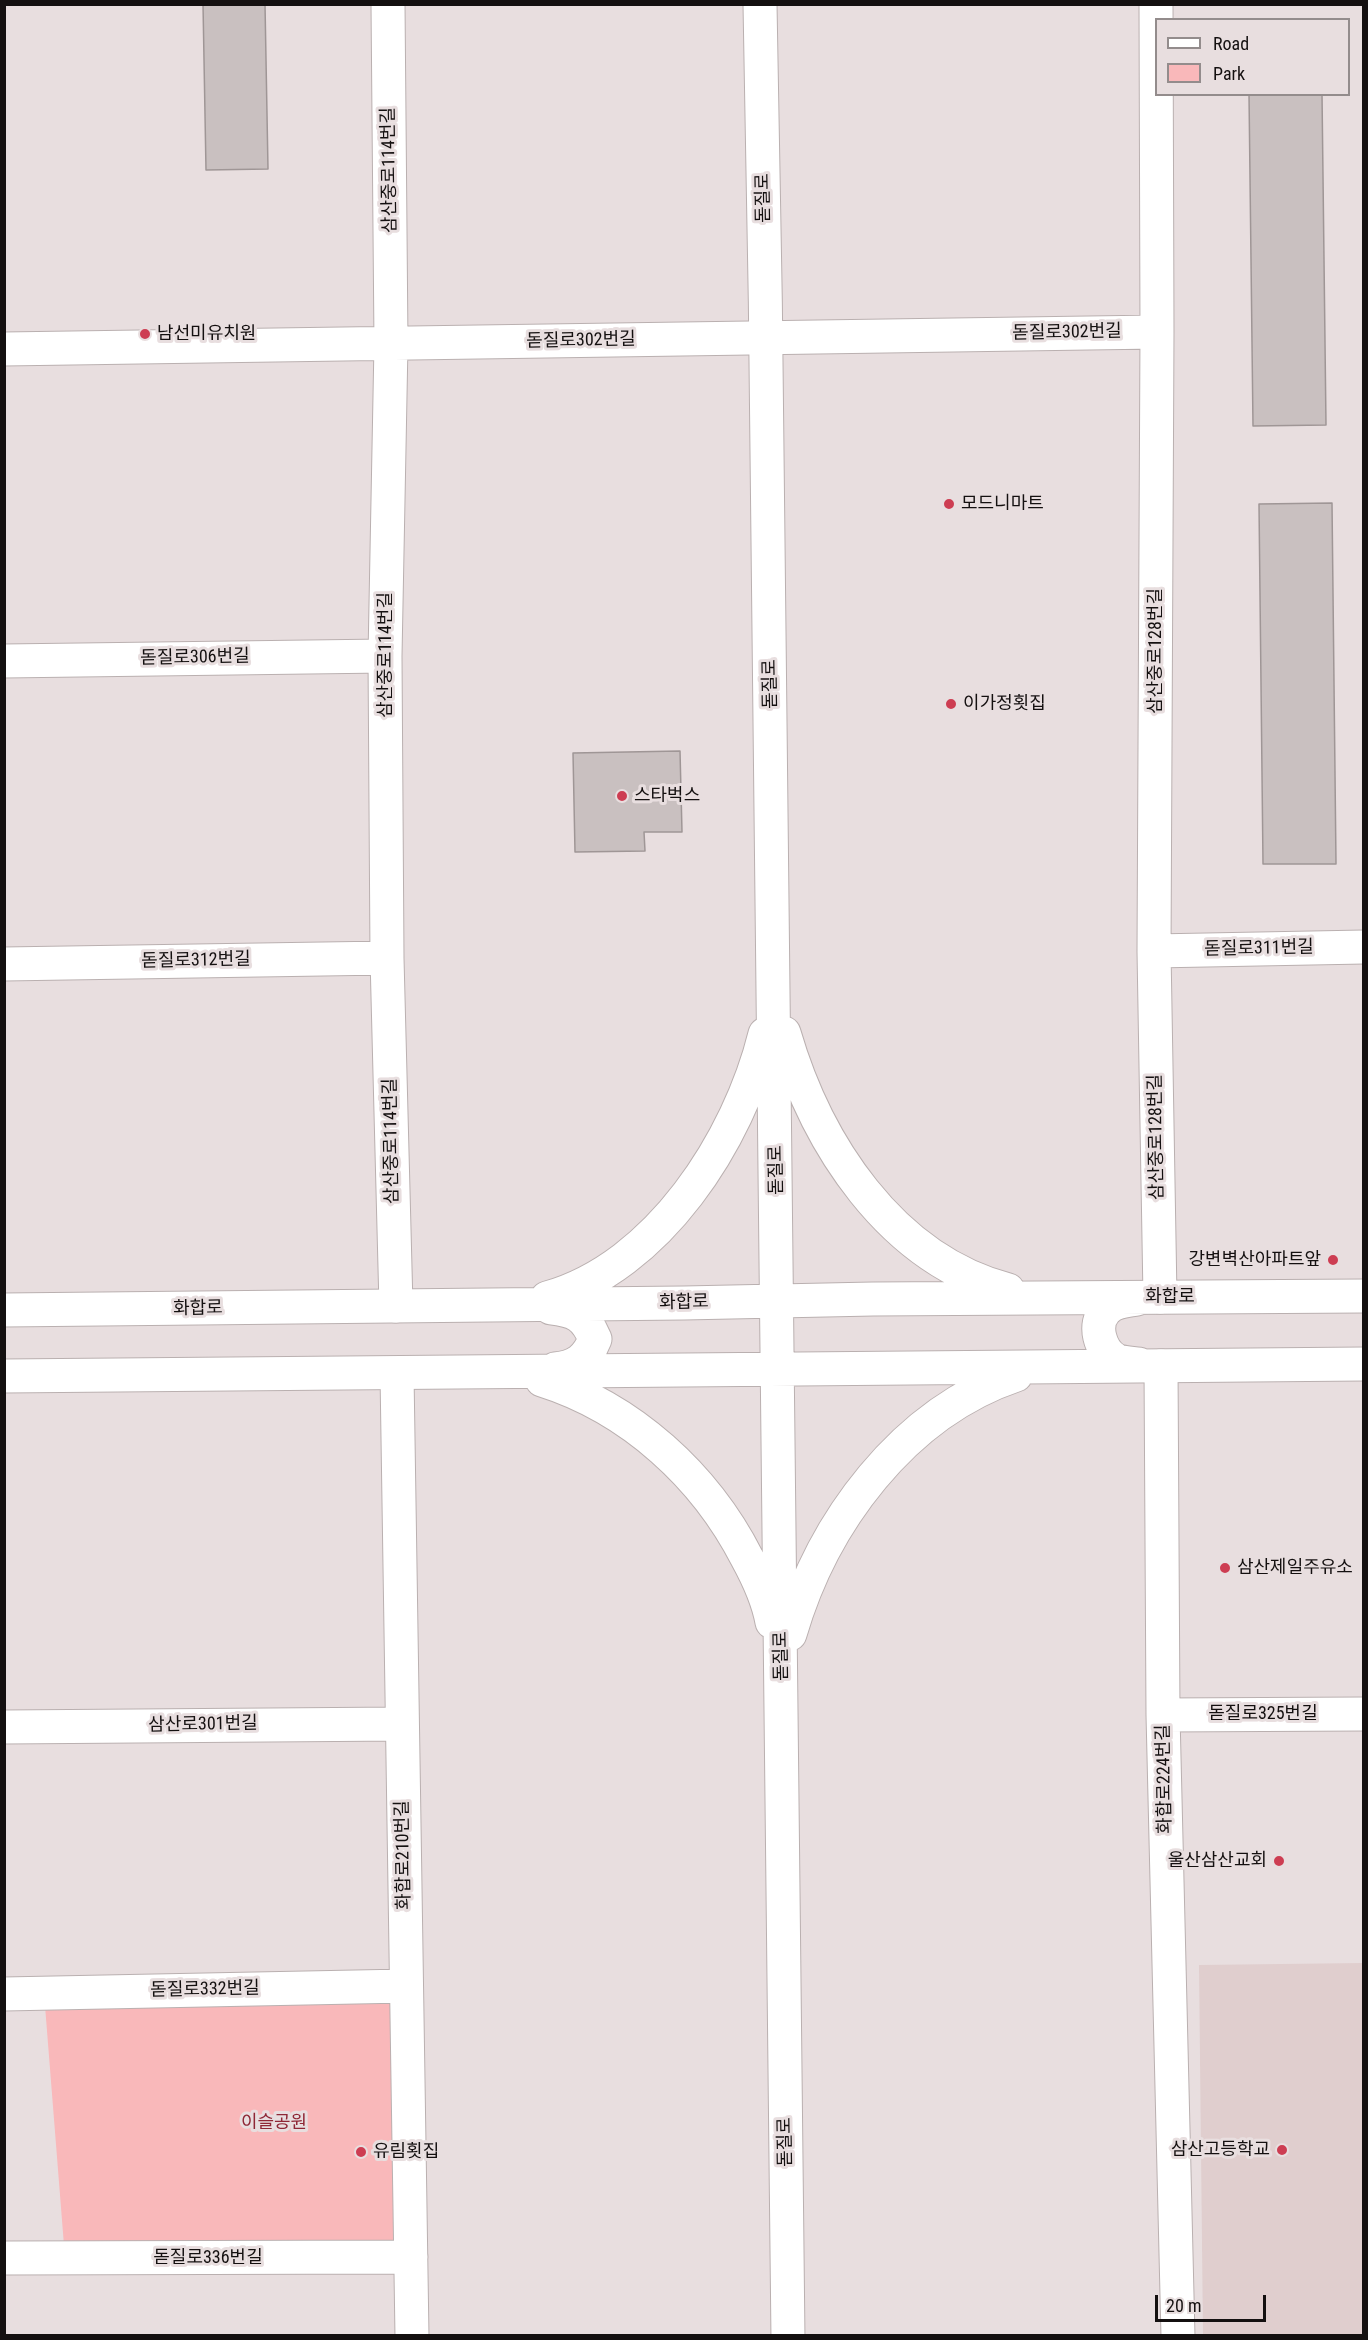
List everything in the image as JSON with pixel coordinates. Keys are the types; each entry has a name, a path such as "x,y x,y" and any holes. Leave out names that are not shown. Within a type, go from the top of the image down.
{"street":[{"name":"삼산중로114번길","path":"388,4 392,344 385,656 387,958 396,1306"},
{"name":"돋질로","path":"760,4 779,1371 788,2336"},
{"name":"삼산중로128번길","path":"1156,96 1154,951 1160,1297"},
{"name":"돋질로302번길","path":"4,349 1157,332"},
{"name":"돋질로306번길","path":"4,661 385,656"},
{"name":"돋질로311번길","path":"1154,951 1364,947"},
{"name":"돋질로312번길","path":"4,964 387,958"},
{"path":"774,997 790,1052 809,1104 833,1149 862,1189 890,1221 927,1252 961,1273 995,1287 1035,1298"},
{"path":"522,1305 585,1284 614,1266 639,1247 685,1197 707,1166 730,1126 747,1089 762,1049 774,997"},
{"name":"화합로","path":"4,1310 1364,1296"},
{"path":"1160,1297 1118,1302 1105,1311 1098,1330 1105,1352 1117,1361 1161,1366"},
{"path":"520,1373 563,1368 580,1362 590,1352 595,1339 589,1325 580,1315 564,1310 522,1305"},
{"path":"4,1376 779,1371 1364,1364"},
{"name":"화합로224번길","path":"1161,1366 1163,1715 1178,2336"},
{"path":"782,1667 790,1631 805,1589 842,1520 895,1451 944,1411 972,1393 1036,1368"},
{"path":"520,1373 589,1399 627,1422 660,1447 688,1473 713,1503 736,1537 757,1577 771,1617 782,1667"},
{"name":"화합로210번길","path":"397,1374 412,2336"},
{"name":"돋질로325번길","path":"1163,1715 1364,1714"},
{"name":"삼산로301번길","path":"4,1727 401,1724"},
{"name":"돋질로332번길","path":"4,1994 406,1986"},
{"name":"돋질로336번길","path":"4,2258 411,2257"}],"shaded area":[{"name":"삼산고등학교","path":"1363,1963 1363,2335 1203,2335 1199,1965"}],"green space":[{"name":"이슬공원","path":"406,1986 411,2257 65,2258 44,1993"}],"building":[{"path":"203,4 265,4 268,169 206,170"},
{"path":"1249,96 1322,96 1326,425 1253,426"},
{"path":"1332,503 1336,864 1263,864 1259,504"},
{"path":"680,751 682,832 644,832 645,851 575,852 573,753"}],"place":[{"name":"남선미유치원","path":"145,334"},
{"name":"모드니마트","path":"949,504"},
{"name":"이가정횟집","path":"951,704"},
{"name":"스타벅스","path":"622,796"},
{"name":"강변벽산아파트앞","path":"1333,1260"},
{"name":"삼산제일주유소","path":"1225,1568"},
{"name":"울산삼산교회","path":"1279,1861"},
{"name":"삼산고등학교","path":"1282,2150"},
{"name":"유림횟집","path":"361,2152"}]}
